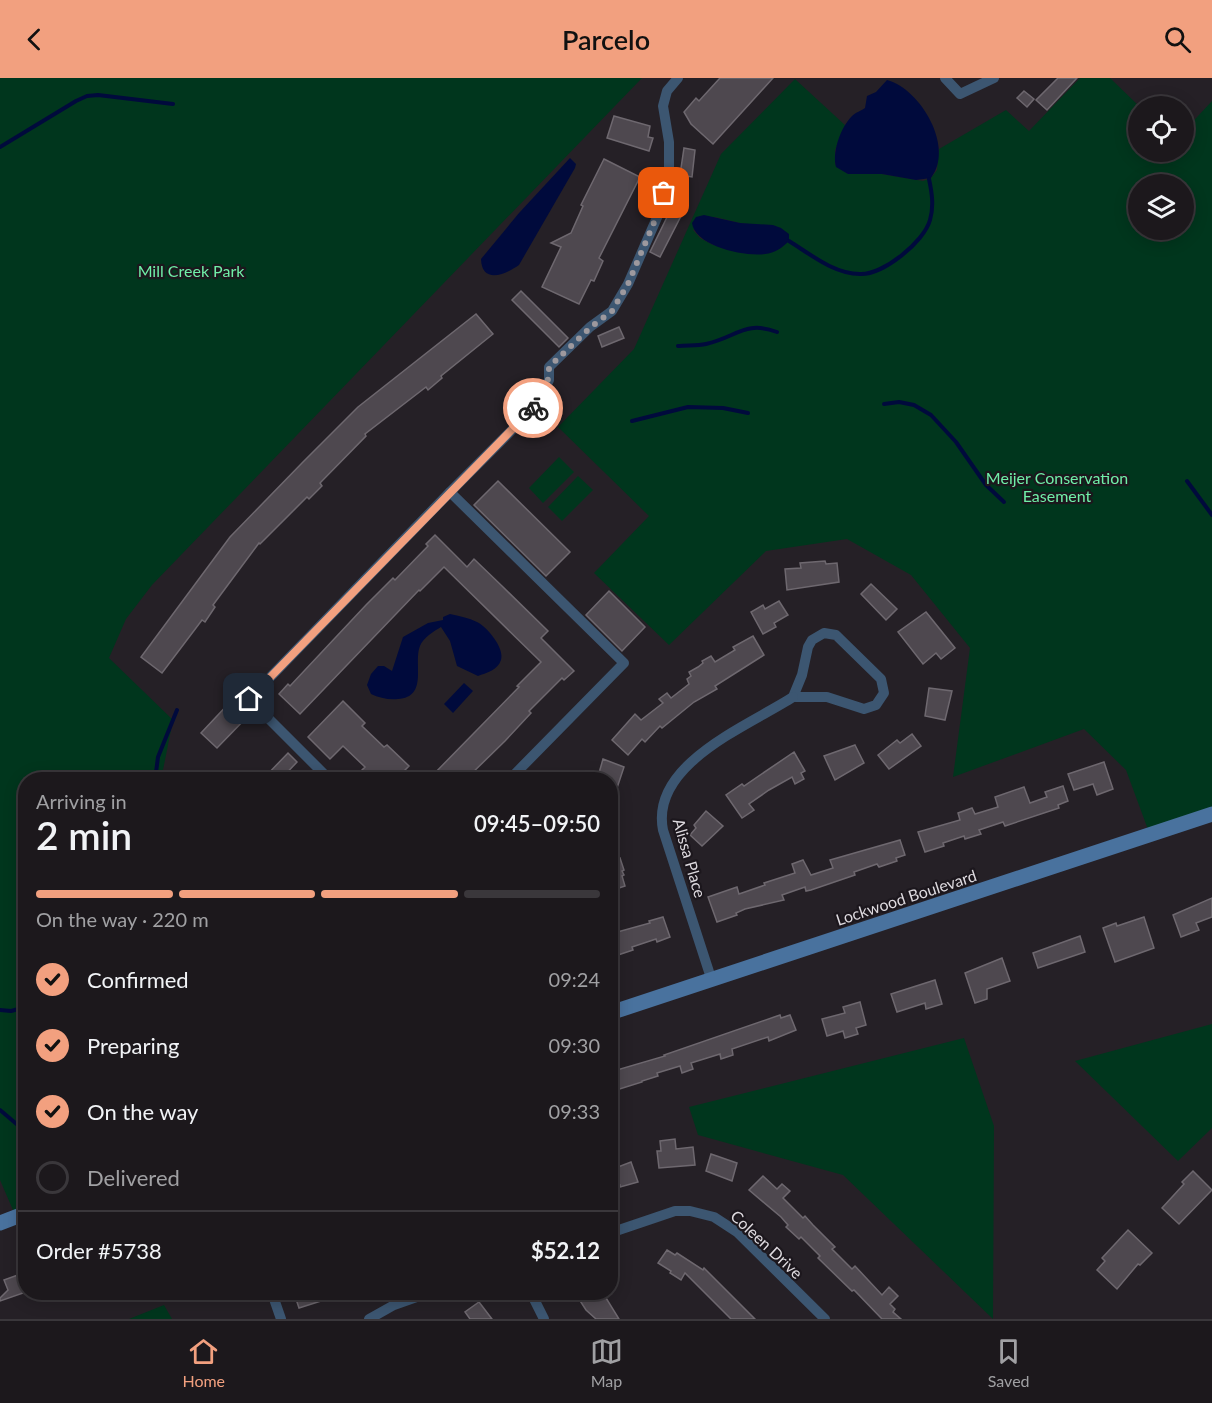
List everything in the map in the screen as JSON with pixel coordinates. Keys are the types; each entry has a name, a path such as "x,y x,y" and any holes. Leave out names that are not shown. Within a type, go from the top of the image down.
{"main road":[{"name":"Lockwood Boulevard","path":"618,1010 1212,814"},
{"path":"0,1222 18,1216"}],"street":[{"path":"315,772 249,699 536,406 549,380 549,367 591,327 612,311 628,284 658,213 669,174 669,142 663,106 667,91 678,78"},
{"path":"945,78 960,94 994,78"},
{"path":"450,492 624,663 516,772"},
{"path":"824,633 836,635 881,679 884,686 880,701 872,708 864,709 827,696 793,697 802,675 808,647 812,640 824,633"},
{"name":"Alissa Place","path":"712,981 663,830 664,800 677,776 703,753 793,697"},
{"name":"Coleen Drive","path":"618,1230 675,1211 690,1210 714,1216 737,1232 825,1319"},
{"path":"274,1300 281,1319"},
{"path":"369,1319 408,1300"},
{"path":"534,1300 544,1319"}],"green space":[{"name":"Mill Creek Park","path":"0,78 642,78 152,585 126,619 109,658 173,720 163,772 18,772 18,1216 16,1217 0,1180"},
{"name":"Meijer Conservation Easement","path":"1080,78 1110,78 1129,96 1128,162 1194,162 1194,120 1212,101 1212,814 1150,835 1126,770 1084,729 953,777 970,648 911,575 847,539 766,551 669,645 594,573 649,516 558,427 634,349 721,154 795,79 846,126 835,150 835,164 848,174 882,174 923,181 931,178 937,170 939,149 1006,110 1029,131","holes":["715,217 740,223 781,228 713,245 700,238 693,230"]},
{"path":"559,457 574,472 543,503 529,488"},
{"path":"578,476 593,490 562,521 548,507"},
{"path":"1212,1024 1212,1128 1178,1161 1075,1061"},
{"path":"964,1038 994,1126 993,1319 843,1175 698,1135 689,1107"},
{"path":"164,1305 172,1319 129,1319"}],"shaded area":[{"path":"887,80 912,95 931,121 937,136 939,151 937,166 931,178 916,180 882,174 848,174 836,167 836,147 844,126 854,115 865,108 867,96 876,92"},
{"path":"570,158 576,164 575,168 519,265 508,272 490,275 482,267 481,259 519,213"},
{"path":"704,215 740,223 773,225 789,234 789,241 772,253 733,252 711,244 695,231 692,223 696,217"},
{"path":"450,614 467,618 486,628 498,644 502,655 497,666 478,676 457,666 450,641 441,627 421,643 418,653 417,686 414,692 408,697 395,699 371,694 367,685 371,674 378,666 384,666 392,671 403,637 428,623 443,620 443,617"},
{"path":"464,683 473,691 453,713 444,704"}],"building":[{"path":"720,78 773,78 713,144 691,124 684,112 696,98 699,101"},
{"path":"1058,78 1077,78 1047,110 1036,100"},
{"path":"1024,91 1034,99 1027,107 1017,98"},
{"path":"614,116 650,126 648,137 653,138 649,151 607,138"},
{"path":"684,148 695,150 692,177 680,175"},
{"path":"604,159 640,177 599,258 603,261 594,281 591,280 579,304 542,287 561,247 551,243 571,233 583,206 581,205"},
{"path":"670,211 681,216 660,257 650,252"},
{"path":"521,291 568,338 559,347 512,300"},
{"path":"476,314 493,334 441,376 442,378 428,390 426,387 365,434 366,436 320,483 322,486 309,499 307,497 259,543 213,605 215,607 205,622 202,620 162,673 141,657 230,537 302,463 358,407"},
{"path":"619,327 624,338 602,347 598,336"},
{"path":"498,481 570,552 546,576 474,505"},
{"path":"435,535 467,567 474,559 548,631 541,638 574,671 564,680 562,678 529,711 531,713 473,772 436,772 541,662 444,567 300,714 279,694 288,684 290,686 393,578 395,580 428,546 426,544"},
{"path":"825,561 826,564 837,563 839,582 787,590 785,569 801,568 800,563"},
{"path":"871,584 897,609 886,620 861,594"},
{"path":"609,591 645,627 622,651 586,615"},
{"path":"779,601 788,615 774,623 776,627 763,634 751,612 763,605 765,609"},
{"path":"926,612 955,648 941,659 936,653 923,664 898,632"},
{"path":"753,636 764,655 715,686 717,689 694,702 662,728 660,726 645,742 642,739 628,755 612,740 635,714 641,720 663,703 659,699 667,693 671,698 689,684 687,679 691,676 689,672 703,663 702,661 711,656 715,662 735,650 733,647"},
{"path":"929,688 952,691 945,720 925,716"},
{"path":"232,700 249,715 217,748 201,733"},
{"path":"343,701 365,723 362,726 409,766 403,772 360,772 365,767 343,746 330,759 308,737"},
{"path":"912,734 921,746 889,769 878,755 897,740 900,743"},
{"path":"855,745 864,763 835,780 824,756"},
{"path":"794,752 805,771 801,773 804,779 795,784 792,777 769,790 749,804 754,810 742,818 726,795 742,784 744,786"},
{"path":"288,753 297,762 288,772 270,772"},
{"path":"603,759 624,767 618,785 618,772 599,772"},
{"path":"1104,762 1113,789 1097,795 1093,784 1074,790 1068,774"},
{"path":"1063,786 1068,801 1058,805 1059,808 1005,826 1003,822 979,830 981,834 965,839 964,836 925,852 918,832 960,820 958,813 972,808 975,814 998,807 995,797 1024,787 1030,803 1047,797 1045,792"},
{"path":"706,811 723,826 702,846 690,835 696,828 694,825"},
{"path":"900,840 905,855 896,858 897,861 879,867 877,864 854,872 855,875 811,890 806,891 805,887 782,895 784,900 745,909 736,913 737,915 717,922 708,897 737,887 739,894 765,885 764,883 795,873 792,864 803,860 811,875 833,868 830,860"},
{"path":"620,858 624,870 622,876 625,886 618,888 618,859"},
{"path":"1212,898 1212,917 1196,923 1199,930 1181,937 1173,915"},
{"path":"663,917 670,937 632,947 633,950 618,955 618,932 650,923 649,921"},
{"path":"1144,917 1154,948 1115,962 1103,928"},
{"path":"1080,936 1085,952 1038,968 1033,953"},
{"path":"1002,958 1010,981 987,989 987,999 975,1003 965,973"},
{"path":"935,980 942,1004 926,1009 925,1003 897,1012 891,994"},
{"path":"860,1002 866,1025 856,1028 858,1034 845,1038 843,1031 827,1036 822,1019 845,1013 843,1007"},
{"path":"780,1015 781,1018 790,1015 796,1030 769,1041 768,1037 732,1049 733,1055 721,1059 720,1054 691,1063 693,1069 682,1073 680,1066 618,1090 618,1070"},
{"path":"675,1139 676,1149 693,1147 695,1165 659,1168 657,1151 661,1151 660,1141"},
{"path":"711,1154 737,1163 732,1181 706,1171"},
{"path":"631,1162 638,1182 618,1186 618,1167"},
{"path":"1193,1171 1212,1190 1179,1224 1162,1208"},
{"path":"763,1176 777,1189 782,1184 790,1191 783,1198 803,1218 805,1216 835,1247 832,1249 852,1269 855,1266 882,1295 889,1287 898,1296 890,1304 895,1309 893,1312 901,1319 882,1319 818,1258 820,1256 801,1237 799,1239 786,1227 788,1225 781,1217 749,1190"},
{"path":"1128,1230 1152,1253 1140,1265 1138,1264 1117,1289 1097,1270 1105,1261 1102,1258"},
{"path":"667,1250 675,1255 677,1253 703,1270 704,1268 755,1319 731,1319 685,1273 681,1280 670,1273 671,1271 658,1263"},
{"path":"18,1275 18,1295 0,1301 8,1290 4,1280"},
{"path":"296,1300 324,1300 299,1308"},
{"path":"580,1300 607,1300 619,1319 596,1319"},
{"path":"479,1302 492,1319 470,1319 465,1312"}],"waterway":[{"path":"0,147 87,96 98,95 173,104"},
{"path":"789,241 841,271 860,274 880,269 901,256 926,229 932,210 929,179"},
{"path":"678,346 706,344 749,329 757,328 777,332"},
{"path":"884,404 899,402 914,405 931,415 956,442 986,485 1004,502"},
{"path":"632,421 688,407 723,408 748,413"},
{"path":"1187,481 1212,515"},
{"path":"156,772 158,757 177,710"},
{"path":"0,1010 18,1009"},
{"path":"0,1110 18,1125"}],"way so far":[{"path":"533,408 549,380 549,367 591,327 612,311 628,284 664,193"}],"route":[{"path":"249,699 533,408"}]}
